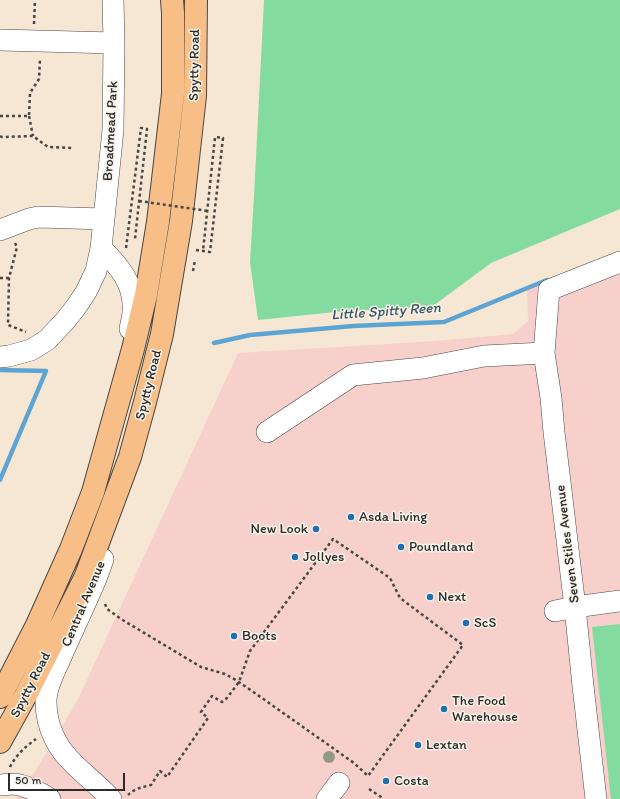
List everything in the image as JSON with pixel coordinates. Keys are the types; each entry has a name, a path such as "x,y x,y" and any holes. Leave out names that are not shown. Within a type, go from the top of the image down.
{"main road":[{"name":"Spytty Road","path":"0,697 37,625 71,549 93,492 133,349 146,295 158,222 173,94 172,0"},
{"name":"Spytty Road","path":"0,742 26,696 85,578 130,457 162,334 182,221 195,96 196,0"}],"street":[{"name":"Broadmead Park","path":"0,357 31,350 47,340 76,307 86,292 96,271 101,248 114,130 113,0"},
{"path":"0,40 114,43"},
{"path":"5,228 38,217 104,219"},
{"path":"101,248 127,279 133,299 133,311 116,413"},
{"name":"Seven Stiles Avenue","path":"596,799 583,768 575,607 554,432 542,399 544,353 549,290 620,262"},
{"path":"267,432 353,374 423,368 484,356 544,353"},
{"name":"Central Avenue","path":"118,798 106,794 63,752 51,732 47,714 46,699 48,686 68,639 93,588 122,509 128,486 130,457"},
{"path":"555,611 620,601"},
{"path":"0,785 13,784 25,787 49,799"}],"path":[{"path":"33,136 30,116 30,93 39,79 35,0"},
{"path":"0,116 30,116"},
{"path":"126,251 140,128 147,129 134,244"},
{"path":"0,136 33,136 48,147 74,148"},
{"path":"196,250 203,251 210,252 223,138 215,137 203,251"},
{"path":"148,207 149,200"},
{"path":"139,201 208,211"},
{"path":"5,228 16,247 9,278 8,325 47,340"},
{"path":"0,278 9,278"},
{"path":"103,601 107,609 121,619 201,667 225,674 239,682 354,763 368,776 463,645 400,598 390,578 333,539 250,651 239,682 227,698 222,702 212,696 201,712 208,718 167,777 160,771 151,785 142,787 118,798"},
{"path":"369,789 384,799"}],"shaded area":[{"path":"620,253 620,799 16,799 55,739 78,699 238,353 436,341 513,334 528,321 527,289"}],"green space":[{"path":"264,0 620,0 620,209 491,263 433,306 335,312 258,320 250,262"},
{"path":"620,624 620,799 611,799 592,627"}],"waterway":[{"name":"Little Spitty Reen","path":"214,343 250,335 353,326 444,322 547,280"},
{"name":"Little Spitty Reen","path":"0,370 46,371 0,480"}],"place":[{"name":"Asda Living","path":"351,517"},
{"name":"New Look","path":"316,529"},
{"name":"Poundland","path":"401,547"},
{"name":"Jollyes","path":"295,557"},
{"name":"Next","path":"430,597"},
{"name":"ScS","path":"466,623"},
{"name":"Boots","path":"234,636"},
{"name":"The Food Warehouse","path":"444,709"},
{"name":"Lextan","path":"418,745"},
{"name":"Costa","path":"386,781"}]}
